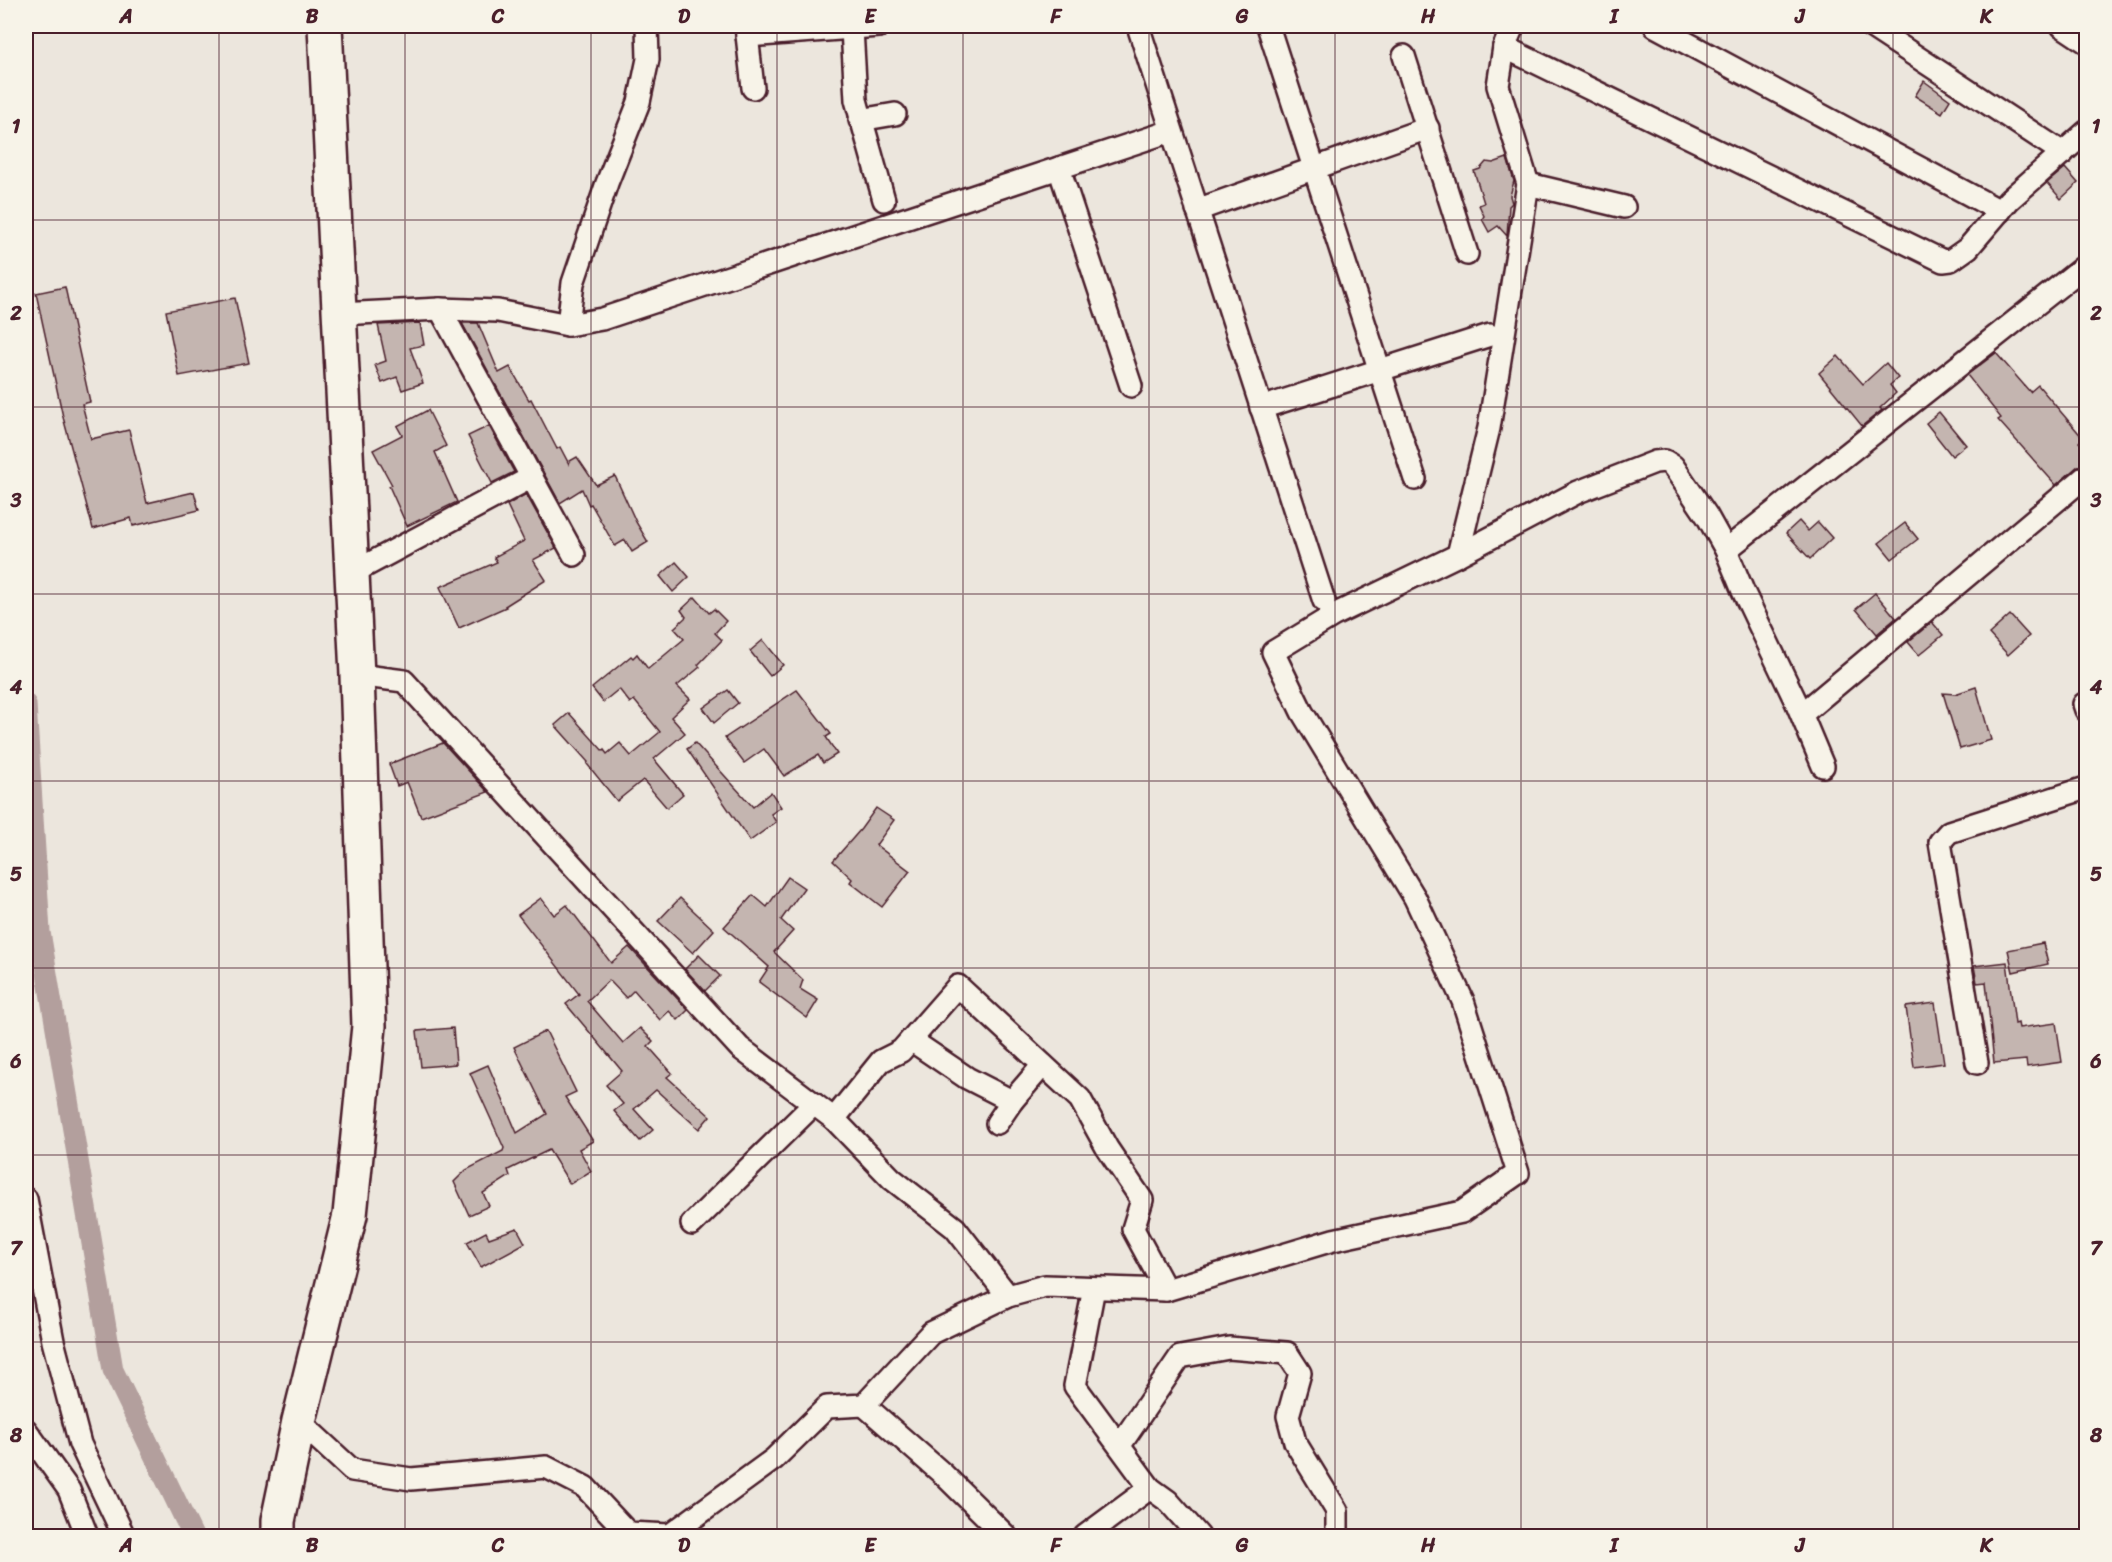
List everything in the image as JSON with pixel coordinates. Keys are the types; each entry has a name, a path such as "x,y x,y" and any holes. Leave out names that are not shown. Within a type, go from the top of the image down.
{"main road":[{"path":"279,1536 278,1521 299,1421 350,1215 369,1026 357,675 325,26"}],"street":[{"path":"568,325 573,283 607,183 639,102 648,59 647,26"},
{"path":"753,88 746,31 852,29 879,26"},
{"path":"1138,26 1324,601"},
{"path":"1268,26 1415,479"},
{"path":"1458,555 1489,428 1528,184 1498,86 1504,48 1513,26"},
{"path":"1655,26 2000,211"},
{"path":"1870,26 2063,153"},
{"path":"2062,26 2086,42"},
{"path":"852,29 856,100 884,200"},
{"path":"1504,48 1943,261 1951,260 1968,248 2009,200 2086,132"},
{"path":"1404,56 1467,254"},
{"path":"860,120 895,114"},
{"path":"1197,210 1428,128"},
{"path":"339,314 440,309 498,311 568,325 602,319 1171,131"},
{"path":"1059,168 1131,386"},
{"path":"1528,184 1624,207"},
{"path":"1726,550 2086,265"},
{"path":"440,309 574,555"},
{"path":"1261,408 1490,335"},
{"path":"299,1421 352,1470 411,1479 546,1467 585,1487 628,1534 670,1535 774,1459 827,1407 864,1405 931,1333 1008,1296 1045,1286 1166,1290 1333,1240 1462,1212 1518,1173 1463,1001 1420,908 1302,712 1273,652 1334,615 1458,555 1578,492 1656,462 1665,461 1672,466 1707,516 1726,550 1743,591 1802,714 1823,766"},
{"path":"1802,714 2086,476"},
{"path":"352,573 532,477"},
{"path":"357,675 404,681 740,1048 834,1119 892,1179 955,1228 1008,1296"},
{"path":"1977,1064 1940,842 1948,832 2086,788"},
{"path":"834,1119 881,1061 901,1051 957,986 1080,1099 1107,1148 1143,1200 1133,1229 1166,1290"},
{"path":"911,1040 967,1078 1012,1101"},
{"path":"997,1122 1043,1065"},
{"path":"692,1224 814,1104"},
{"path":"26,1199 53,1341 80,1444 124,1536"},
{"path":"1094,1288 1075,1386 1150,1488 1168,1501 1199,1536"},
{"path":"1120,1445 1180,1357 1229,1348 1287,1353 1300,1373 1288,1416 1295,1442 1337,1511 1337,1536"},
{"path":"864,1405 944,1475 1006,1536"},
{"path":"26,1430 69,1490 86,1533 85,1536"},
{"path":"1085,1536 1150,1488"}],"building":[{"path":"1924,81 1950,100 1942,113 1915,96"},
{"path":"1507,158 1514,181 1510,196 1512,203 1509,206 1507,236 1498,226 1489,232 1482,219 1484,216 1479,205 1484,203 1474,171 1480,169 1486,162 1493,163"},
{"path":"2065,168 2078,183 2061,199 2047,183"},
{"path":"65,287 90,402 82,404 91,439 129,430 147,503 194,492 199,510 133,526 131,518 93,529 63,417 36,293"},
{"path":"235,298 249,363 179,376 166,311"},
{"path":"420,323 424,345 410,348 423,383 402,390 397,377 382,383 375,365 386,361 378,325"},
{"path":"462,323 478,323 499,373 510,367 529,400 531,399 557,449 560,447 569,464 577,457 596,485 615,476 648,542 632,552 625,540 615,546 591,504 589,505 582,489 560,503"},
{"path":"1996,353 2030,392 2038,385 2083,438 2079,442 2086,450 2086,464 2078,466 2056,485 1998,420 2001,418 1967,375"},
{"path":"1838,356 1863,384 1886,363 1898,378 1890,385 1896,393 1880,408 1882,410 1862,426 1819,373"},
{"path":"428,410 446,446 435,452 457,502 407,526 389,486 392,485 373,450 402,435 397,426"},
{"path":"1939,412 1966,445 1952,456 1926,423"},
{"path":"489,426 514,472 492,483 468,436"},
{"path":"526,494 556,548 533,560 546,580 506,607 459,628 440,587 497,562 494,557 524,541 507,505"},
{"path":"1799,521 1808,531 1818,522 1832,538 1810,559 1786,533"},
{"path":"1905,523 1918,539 1892,559 1879,543"},
{"path":"676,562 689,577 673,592 660,576"},
{"path":"1875,593 1896,618 1877,634 1856,609"},
{"path":"695,597 709,613 714,609 726,621 715,633 722,640 698,665 700,667 677,686 690,699 671,717 685,733 654,759 683,794 667,808 643,780 617,801 587,764 588,762 555,725 569,713 607,754 620,743 631,756 660,732 634,700 630,703 619,689 603,702 592,688 631,656 633,658 637,654 648,669 684,639 674,628 686,617 681,610"},
{"path":"2010,615 2029,636 2008,655 1989,634"},
{"path":"1932,622 1943,635 1919,655 1908,642"},
{"path":"763,640 783,665 770,676 750,651"},
{"path":"1976,687 1991,740 1960,749 1943,693 1955,694"},
{"path":"728,690 738,703 714,723 703,708"},
{"path":"797,690 831,734 826,737 837,754 823,763 818,755 784,776 764,749 744,763 725,738"},
{"path":"443,743 488,792 421,817 407,782 397,786 389,764"},
{"path":"695,743 753,807 771,792 781,807 771,814 776,822 750,841 687,749"},
{"path":"876,808 894,820 876,845 910,871 882,907 850,882 852,879 833,861"},
{"path":"788,877 804,888 781,920 793,931 774,952 803,980 800,989 818,1000 807,1018 759,982 769,967 724,927 753,895 767,907"},
{"path":"541,898 554,915 567,905 611,963 629,947 688,1010 678,1020 669,1011 660,1020 634,990 626,998 609,980 587,1001 623,1043 640,1028 653,1041 648,1046 672,1073 667,1077 710,1116 699,1129 656,1090 634,1109 653,1130 640,1141 614,1111 623,1104 606,1085 622,1071 566,1004 579,994 518,915"},
{"path":"680,898 714,930 693,953 658,921"},
{"path":"2043,943 2048,964 2013,972 2008,950"},
{"path":"699,955 720,976 705,991 685,969"},
{"path":"2007,962 2015,1024 2018,1023 2019,1028 2056,1023 2062,1062 2027,1067 2026,1060 1994,1063 1986,982 1977,983 1974,966"},
{"path":"1935,1003 1944,1063 1914,1067 1906,1007"},
{"path":"453,1028 456,1064 421,1067 417,1031"},
{"path":"546,1031 576,1092 565,1097 593,1141 579,1149 591,1171 570,1184 549,1150 508,1170 510,1176 483,1193 489,1206 469,1215 454,1182 466,1170 503,1151 504,1148 470,1073 488,1065 517,1133 547,1114 514,1047"},
{"path":"517,1228 525,1243 481,1267 467,1242 486,1232 489,1238"}],"waterway":[{"path":"26,704 40,932 113,1370 193,1536"}]}
